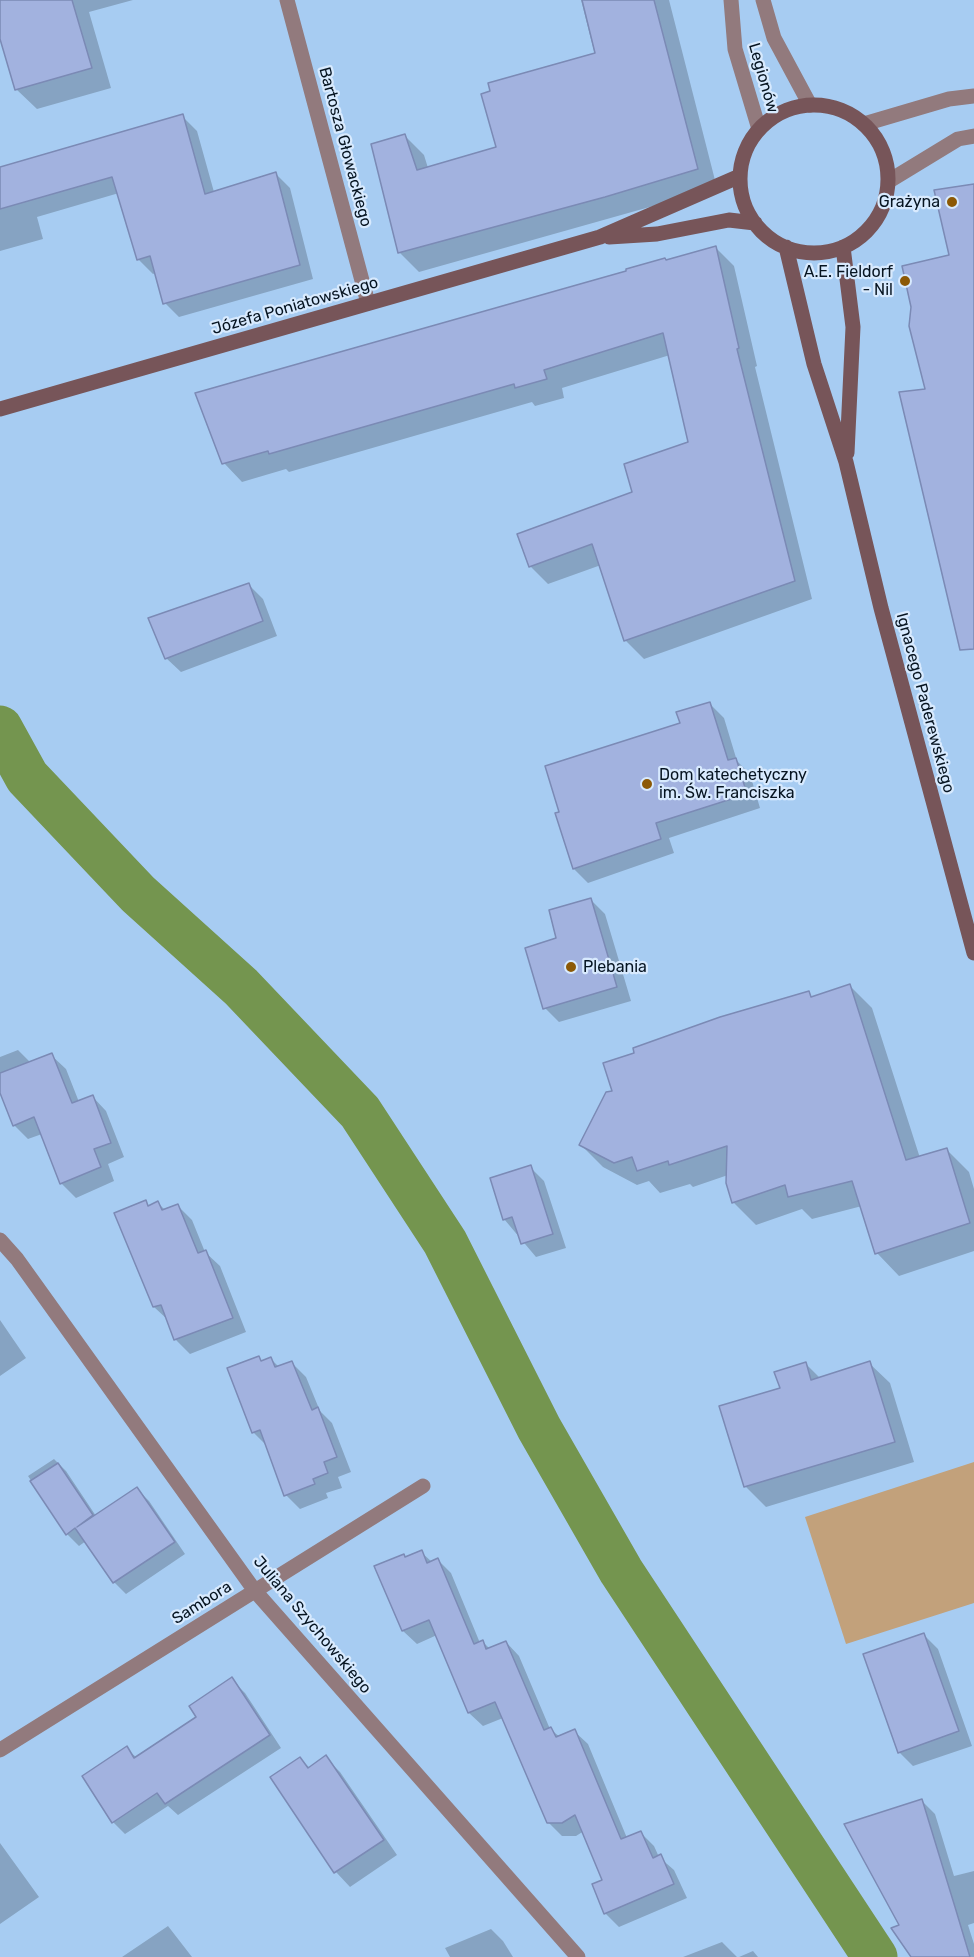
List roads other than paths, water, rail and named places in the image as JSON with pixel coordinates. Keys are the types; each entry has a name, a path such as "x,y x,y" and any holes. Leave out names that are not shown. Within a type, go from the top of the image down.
{"main road":[{"path":"810,105 830,106 848,113 864,124 877,140 886,160 889,181 885,202 876,221 861,236 843,247 814,253 786,248 768,237 755,223 741,192 740,176 749,143 759,129 783,113 810,105"},
{"name":"Józefa Poniatowskiego","path":"0,409 600,237 740,176"},
{"name":"Józefa Poniatowskiego","path":"600,237 657,234 729,220 755,223"},
{"name":"Ignacego Paderewskiego","path":"843,247 853,327 846,462"},
{"name":"Ignacego Paderewskiego","path":"786,248 814,364 846,462 881,608 974,953"}],"street":[{"name":"Bartosza Głowackiego","path":"287,0 368,303"},
{"name":"Legionów","path":"731,0 735,49 759,129"},
{"name":"Legionów","path":"763,0 774,38 810,105"},
{"path":"864,124 949,99 974,96"},
{"path":"889,181 958,139 974,136"},
{"name":"Juliana Szychowskiego","path":"0,1240 255,1591 578,1957"},
{"name":"Sambora","path":"0,1750 423,1485"}],"waterway":[{"path":"0,728 27,777 138,894 241,987 360,1112 445,1242 539,1428 621,1571 875,1957"}],"place":[{"name":"Grażyna","path":"952,202"},
{"name":"A.E. Fieldorf - Nil","path":"905,281"},
{"name":"Dom katechetyczny im. Św. Franciszka","path":"647,784"},
{"name":"Plebania","path":"571,967"}]}
